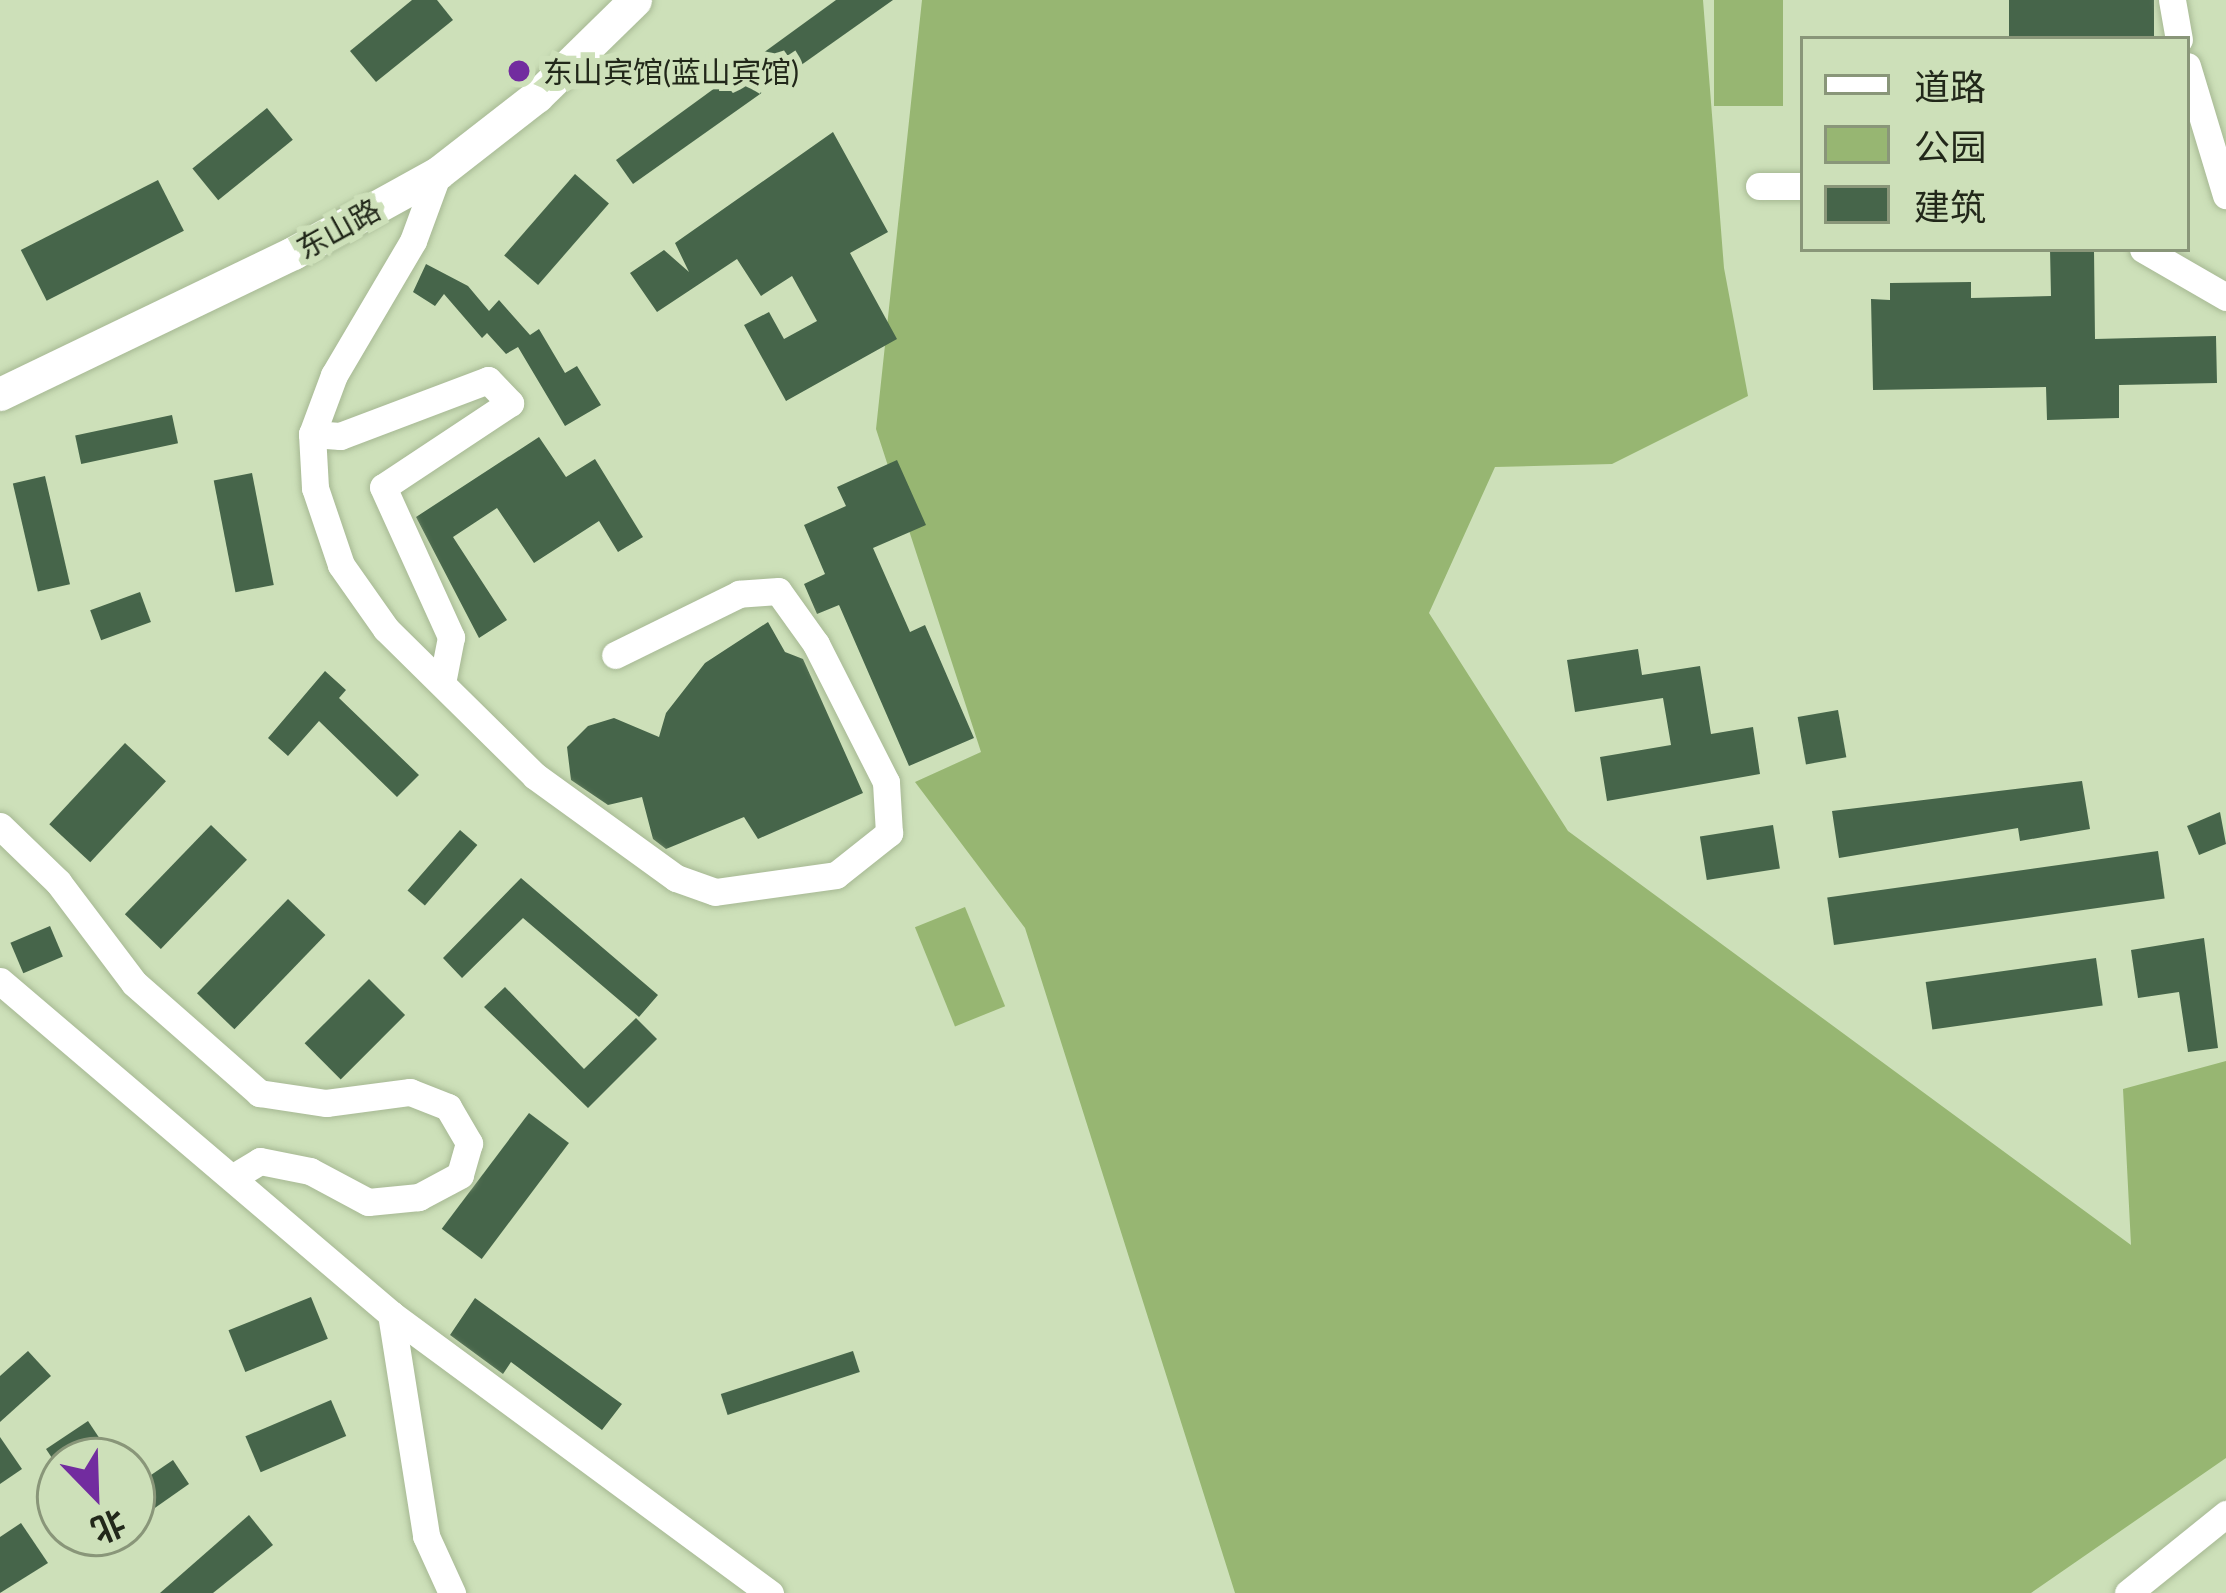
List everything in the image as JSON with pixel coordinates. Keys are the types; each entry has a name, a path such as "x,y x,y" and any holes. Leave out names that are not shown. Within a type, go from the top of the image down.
{"main road":[{"name":"东山路","path":"0,394 293,254 438,173 537,96 635,0"}],"street":[{"path":"2172,0 2178,36"},
{"path":"2190,76 2226,195"},
{"path":"438,173 413,242 334,375 312,434 315,488 341,565 386,628 442,678 535,776 604,831 676,878 715,892 836,875 889,833 886,782 816,644 778,591 739,594 615,656"},
{"path":"1759,186 1800,186"},
{"path":"2148,252 2226,297"},
{"path":"312,434 340,436 488,380 510,403 383,487 452,637 442,678"},
{"path":"0,826 58,883 134,983 260,1093 326,1103 410,1092 448,1107 469,1143 460,1174 419,1197 368,1202 310,1171 260,1161 233,1177"},
{"path":"0,981 392,1313 770,1593"},
{"path":"392,1313 426,1536 452,1593"},
{"path":"2128,1593 2226,1514"}],"green space":[{"path":"922,0 1703,0 1724,268 1748,396 1612,464 1495,467 1429,613 1568,831 2131,1245 2123,1089 2226,1061 2226,1458 2031,1593 1235,1593 1025,928 915,782 981,752 876,429"},
{"path":"1714,0 1783,0 1783,106 1714,106"},
{"path":"965,907 1005,1006 955,1026 915,927"}],"building":[{"path":"412,0 437,0 453,20 376,82 350,51"},
{"path":"836,0 893,0 633,184 616,160"},
{"path":"2009,0 2154,0 2154,36 2009,36"},
{"path":"267,108 293,140 218,200 192,168"},
{"path":"833,132 888,232 850,253 897,339 786,401 744,325 769,312 784,339 817,321 792,276 761,296 737,259 657,312 630,273 664,250 689,272 675,243"},
{"path":"575,174 609,204 538,285 504,256"},
{"path":"158,180 184,231 47,301 21,250"},
{"path":"2050,252 2094,252 2095,339 2216,336 2217,383 2119,385 2119,418 2047,420 2046,387 1873,390 1871,299 1890,300 1890,283 1971,282 1971,298 2051,296"},
{"path":"426,264 468,286 489,311 499,300 530,335 539,329 565,373 577,366 601,405 565,426 518,347 506,354 487,333 482,338 444,294 435,306 413,292"},
{"path":"172,415 178,443 81,464 75,436"},
{"path":"539,437 566,477 595,459 643,537 618,552 599,521 534,563 497,508 453,537 507,620 479,638 416,517"},
{"path":"897,460 926,525 873,548 910,632 925,625 974,738 909,766 839,605 817,614 804,584 825,574 804,525 846,506 837,487"},
{"path":"252,473 274,585 235,592 214,480"},
{"path":"45,476 70,584 38,592 13,483"},
{"path":"140,592 151,622 101,640 90,610"},
{"path":"768,622 785,652 803,659 863,793 758,839 744,817 666,849 653,839 642,797 608,805 571,780 567,747 588,726 614,718 659,737 666,713 705,663"},
{"path":"1638,649 1642,675 1700,666 1711,734 1753,727 1760,774 1607,801 1600,757 1671,745 1663,698 1575,712 1567,660"},
{"path":"325,671 346,690 339,698 419,775 397,797 319,721 288,756 268,738"},
{"path":"1838,710 1846,757 1806,764 1798,717"},
{"path":"125,743 166,781 90,862 49,824"},
{"path":"2082,781 2090,829 2020,841 2018,828 1839,858 1832,811"},
{"path":"2220,812 2226,844 2199,855 2187,826"},
{"path":"211,825 247,860 161,949 125,914"},
{"path":"1773,825 1780,868 1707,880 1700,837"},
{"path":"460,830 477,845 425,905 408,890"},
{"path":"2158,851 2165,899 1834,945 1827,897"},
{"path":"521,878 658,995 639,1017 523,918 462,978 443,958"},
{"path":"288,899 325,935 234,1029 197,993"},
{"path":"50,926 63,956 23,973 10,943"},
{"path":"2204,938 2218,1048 2188,1052 2179,992 2138,998 2131,950"},
{"path":"2096,958 2103,1006 1932,1029 1926,982"},
{"path":"369,979 405,1015 341,1079 305,1043"},
{"path":"505,987 584,1069 636,1018 657,1039 588,1108 484,1007"},
{"path":"529,1113 569,1143 482,1259 442,1229"},
{"path":"311,1297 328,1339 245,1372 228,1330"},
{"path":"475,1298 622,1404 602,1430 511,1362 503,1374 450,1335"},
{"path":"28,1351 51,1376 0,1422 0,1376"},
{"path":"853,1351 860,1372 728,1415 721,1394"},
{"path":"331,1400 346,1436 261,1472 245,1436"},
{"path":"88,1421 99,1437 64,1437"},
{"path":"0,1437 22,1469 0,1484"},
{"path":"173,1460 189,1484 156,1507 156,1472"},
{"path":"249,1515 273,1545 213,1593 160,1593"},
{"path":"21,1523 36,1545 36,1557 48,1563 0,1593 0,1537"}],"place":[{"name":"东山宾馆(蓝山宾馆)","path":"519,71"}]}
